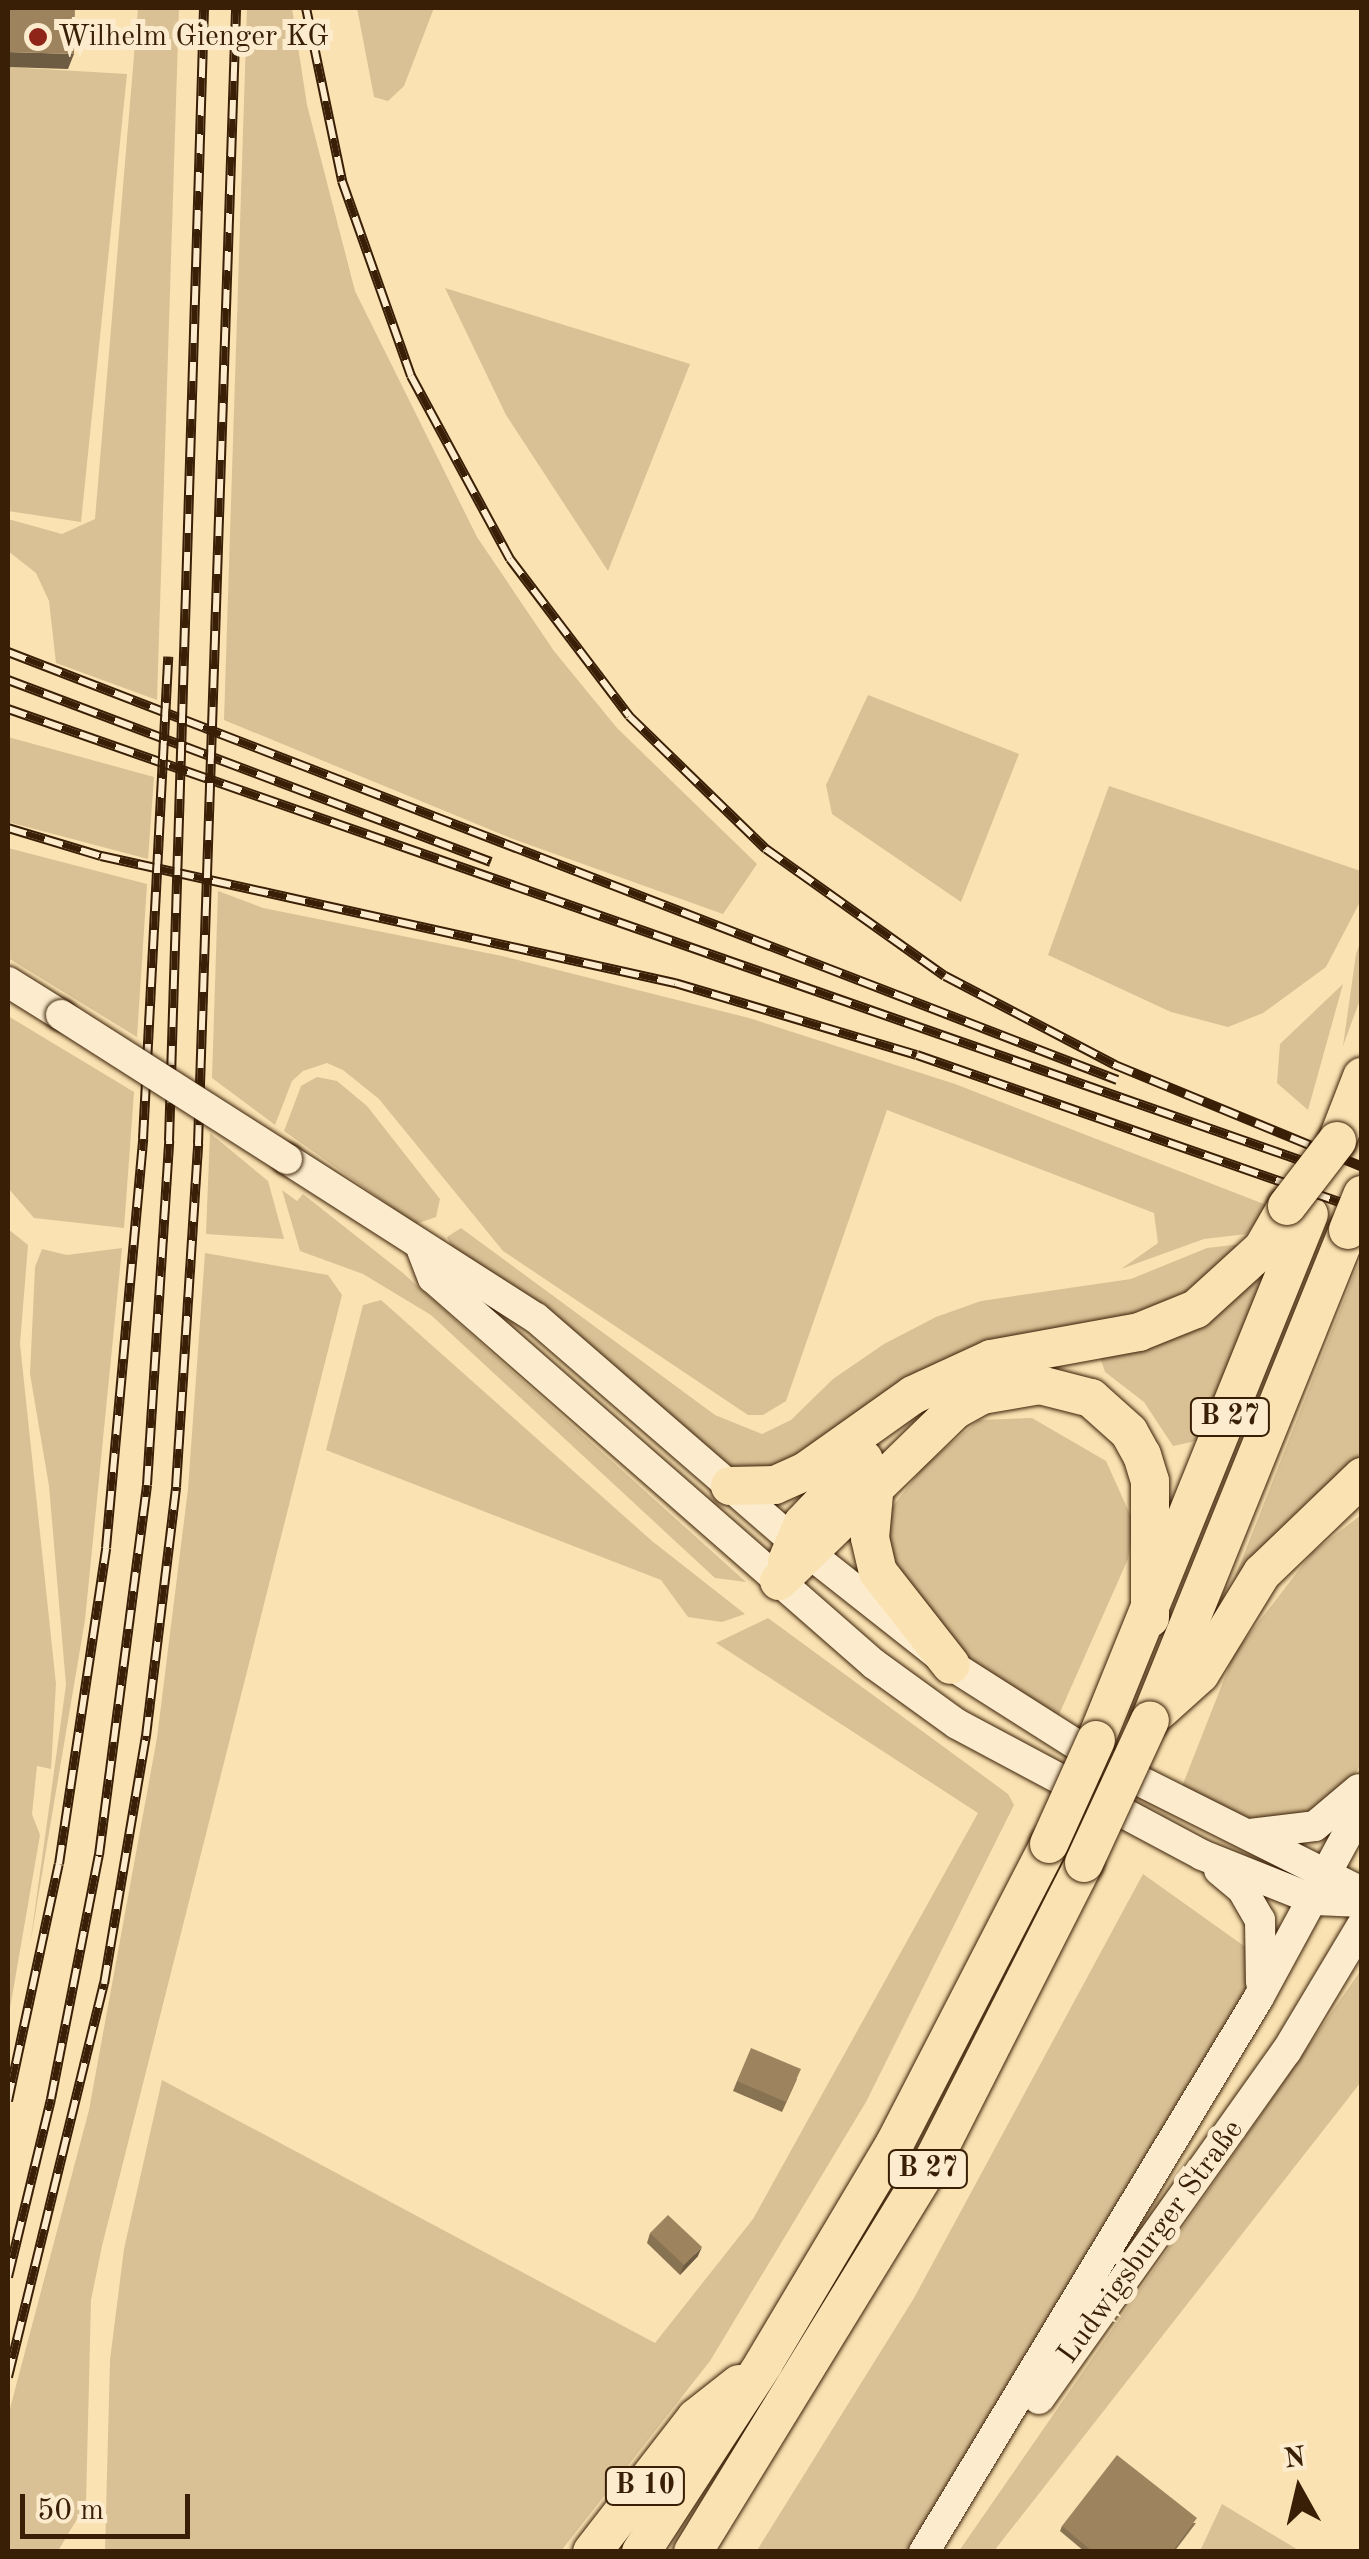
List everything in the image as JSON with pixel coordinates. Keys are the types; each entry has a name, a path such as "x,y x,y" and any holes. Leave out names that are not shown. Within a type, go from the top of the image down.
{"highway":[{"name":"B 27","path":"641,2552 764,2363 895,2143 1049,1844 1150,1618 1298,1210 1349,1110"},
{"name":"B 27","path":"730,1486 775,1485 806,1470 913,1396 991,1359 1139,1332 1196,1309 1298,1210"},
{"name":"B 27","path":"701,2545 935,2157 1084,1863 1150,1720 1355,1212"},
{"name":"B 27","path":"802,1548 814,1510 954,1376"},
{"name":"B 27","path":"779,1580 802,1548 875,1484 926,1432 982,1394 1040,1385 1092,1398 1129,1432 1150,1481 1150,1618"},
{"name":"B 27","path":"1150,1720 1200,1674 1262,1573 1362,1477"},
{"path":"875,1484 870,1538 878,1572 951,1666"},
{"name":"B 10","path":"592,2552 696,2418 764,2363"}],"main road":[{"path":"8,982 287,1158 422,1250 451,1260 536,1318 802,1548 951,1666 1112,1767 1248,1834 1322,1888 1362,1892"},
{"path":"422,1250 434,1278 874,1664 957,1724 1202,1855 1242,1889 1257,1912 1264,1953 1259,1997"},
{"path":"1248,1834 1315,1826 1362,1788"},
{"name":"Ludwigsburger Straße","path":"927,2552 1259,1997 1322,1888 1362,1807"},
{"path":"1202,1855 1362,1902"},
{"name":"Ludwigsburger Straße","path":"927,2552 1286,2052 1362,1925"}],"shaded area":[{"path":"138,8 179,8 157,700 56,663 49,601 36,573 8,551 8,519 62,534 95,519"},
{"path":"247,8 292,8 307,105 355,291 477,537 554,651 617,728 757,864 723,914 513,839 224,720"},
{"path":"357,8 434,8 404,86 388,101 374,97"},
{"path":"8,67 127,74 81,522 8,511"},
{"path":"445,288 690,364 608,571 506,415"},
{"path":"868,695 1019,754 961,902 832,814 826,785"},
{"path":"8,737 154,777 148,859 8,822"},
{"path":"1109,786 1361,871 1361,900 1326,967 1263,1013 1228,1027 1171,1012 1048,955"},
{"path":"8,848 147,884 137,1037 8,958"},
{"path":"218,891 263,908 502,956 749,1018 955,1084 1269,1206 1247,1234 1204,1239 1121,1269 1158,1243 1154,1213 887,1110 786,1401 763,1415 748,1415 503,1251 379,1099 343,1070 327,1063 303,1071 292,1081 275,1125 212,1078"},
{"path":"1361,940 1361,997 1343,1046 1356,954"},
{"path":"1343,984 1308,1110 1277,1083 1280,1044"},
{"path":"8,1016 134,1092 124,1228 34,1218 8,1188"},
{"path":"317,1077 337,1081 367,1106 440,1199 436,1217 416,1224 284,1131 301,1086"},
{"path":"210,1133 268,1181 284,1239 206,1234"},
{"path":"282,1190 297,1201 303,1194 403,1273 746,1582 715,1578 431,1315 363,1274 300,1251"},
{"path":"461,1228 715,1415 762,1434 791,1420 833,1379 884,1344 936,1317 981,1301 1131,1279 1207,1248 1249,1243 1185,1295 779,1471 733,1468 454,1252 447,1237"},
{"path":"8,1229 28,1245 20,1344 56,1684 51,1769 37,1766 32,1814 40,1835 8,2020"},
{"path":"122,1248 85,1620 30,1945 66,1685 49,1486 30,1374 35,1267 42,1249 67,1255"},
{"path":"205,1253 328,1275 342,1295 102,2246 91,2300 86,2504 58,2551 8,2551 8,2416 89,2110 157,1738 188,1489"},
{"path":"1361,1257 1361,1464 1308,1501 1235,1577"},
{"path":"1268,1272 1205,1439 1173,1446 1144,1402 1105,1372 1099,1354 1222,1306"},
{"path":"381,1300 652,1541 745,1614 722,1622 688,1617 661,1580 326,1450 363,1305"},
{"path":"1032,1418 1106,1461 1134,1523 1128,1559 1057,1719 965,1663 894,1586 887,1514 924,1466 979,1420"},
{"path":"1361,1515 1361,1765 1328,1811 1258,1827 1181,1789 1234,1654 1312,1553"},
{"path":"768,1618 1008,1794 1014,1805 866,2102 710,2361 561,2551 105,2551 110,2360 124,2249 162,2080 655,2343 753,2219 978,1813 716,1643"},
{"path":"1143,1874 1251,1951 1245,1997 910,2551 756,2552 914,2298"},
{"path":"1361,1970 1361,2082 994,2551 959,2551"},
{"path":"1222,2504 1300,2551 1200,2551"}],"building":[{"name":"Wilhelm Gienger KG","path":"8,8 75,8 74,54 8,52"},
{"path":"751,2048 801,2069 786,2102 737,2081"},
{"path":"668,2215 702,2247 684,2265 650,2233"},
{"path":"1117,2455 1197,2518 1172,2552 1093,2552 1062,2526"}],"railway":[{"path":"8,2277 51,2099 99,1855 147,1485 169,1141 204,8"},
{"path":"8,2377 104,1984 146,1736 176,1487 198,1144 236,8"},
{"path":"306,8 342,181 411,376 510,559 629,716 766,849 945,976 1115,1065 1362,1167"},
{"path":"8,652 1117,1080"},
{"path":"8,2101 59,1864 106,1548 143,1139 168,657"},
{"path":"8,680 491,862"},
{"path":"8,709 1325,1169"},
{"path":"8,828 101,856 675,983 917,1055 1362,1210"}],"place":[{"name":"Wilhelm Gienger KG","path":"38,37"}]}
